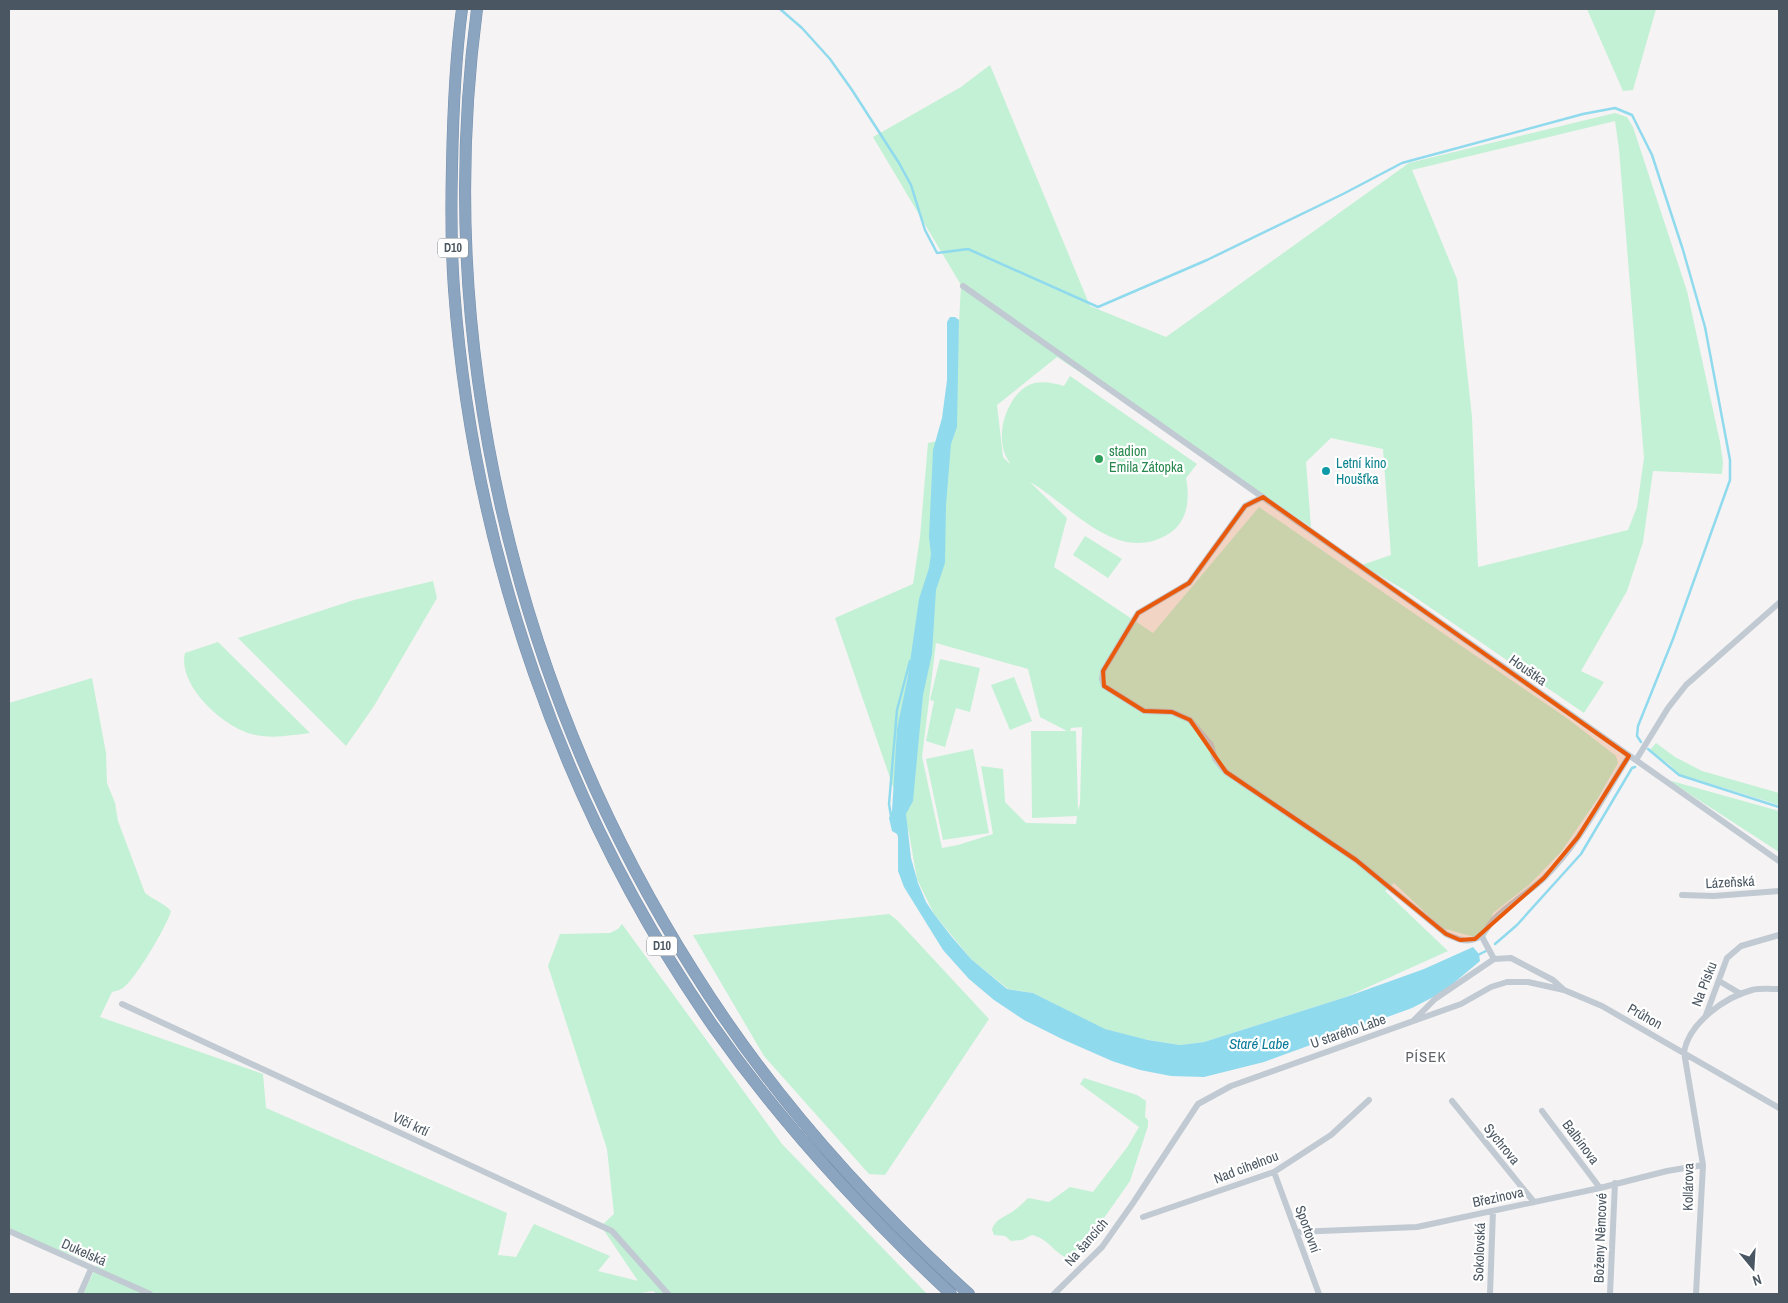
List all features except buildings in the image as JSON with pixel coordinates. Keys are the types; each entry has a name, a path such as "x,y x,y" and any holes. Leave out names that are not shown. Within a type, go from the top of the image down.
{"highway":[{"name":"D10","path":"462,9 458,41 453,132 452,206 454,286 461,364 482,486 516,619 536,679 565,755 616,863 653,930 712,1024 784,1120 860,1205 950,1294"},
{"name":"D10","path":"477,9 465,137 469,298 476,374 504,525 531,623 578,752 633,867 664,923 722,1015 793,1110 868,1196 965,1291"}],"street":[{"name":"Houštka","path":"963,286 1779,861"},
{"path":"1263,497 1245,506 1189,582 1138,613 1103,671 1102,679 1104,686 1139,709 1150,712 1172,712 1190,720 1211,746 1215,759 1226,772 1356,860 1446,934 1460,940 1475,939 1481,935 1494,919 1544,878 1578,837 1629,756"},
{"path":"1636,760 1668,708 1686,684 1779,603"},
{"name":"Lázeňská","path":"1682,895 1714,896 1779,891"},
{"path":"1411,1023 1435,999 1494,959 1481,935"},
{"name":"Na Písku","path":"1705,1017 1727,958 1741,946 1779,935"},
{"name":"Průhon","path":"1494,959 1511,958 1553,980 1564,990 1602,1006 1779,1108"},
{"path":"1718,981 1742,994"},
{"name":"U starého Labe","path":"1133,1203 1198,1104 1231,1086 1411,1023 1461,1004 1491,987 1507,982 1528,982 1564,990"},
{"name":"Na Písku","path":"1684,1052 1686,1042 1705,1017 1726,1000 1754,989 1779,989"},
{"name":"Vlčí krtí","path":"122,1004 612,1230 668,1294"},
{"name":"Kollárova","path":"1684,1052 1703,1165 1696,1294"},
{"name":"Nad cihelnou","path":"1143,1217 1274,1172 1331,1136 1347,1123 1369,1100"},
{"name":"Sychrova","path":"1452,1101 1534,1202"},
{"name":"Balbínova","path":"1542,1111 1600,1188"},
{"name":"Březinova","path":"1296,1232 1417,1227 1703,1165"},
{"name":"Sportovní","path":"1274,1172 1319,1294"},
{"name":"Boženy Němcové","path":"1610,1294 1615,1183"},
{"name":"Na šancích","path":"1054,1294 1102,1246 1133,1203"},
{"name":"Sokolovská","path":"1490,1294 1493,1211"},
{"name":"Dukelská","path":"9,1231 150,1294"},
{"path":"80,1294 91,1269"}],"highlighted area":[{"path":"1263,497 1629,756 1578,837 1544,878 1475,939 1460,940 1446,934 1356,860 1226,772 1190,720 1172,712 1144,711 1104,686 1103,671 1138,613 1189,583 1245,506"}],"green space":[{"path":"1587,9 1656,9 1633,90 1623,91"},
{"path":"990,65 1090,306 1166,337 1409,163 1615,113 1627,117 1633,127 1687,291 1723,462 1722,474 1653,471 1643,542 1627,591 1581,671 1604,682 1584,713 1406,591 1362,565 1391,555 1383,449 1331,438 1306,462 1311,527 1057,357 997,405 1003,457 1010,464 1005,454 1002,435 1005,415 1015,397 1021,390 1033,383 1046,382 1064,386 1070,376 1197,464 1186,478 1188,493 1186,508 1181,522 1170,533 1150,542 1132,543 1113,538 1078,517 1030,482 1067,518 1054,567 1153,633 1259,507 1568,719 1616,756 1618,763 1598,798 1561,852 1529,885 1493,913 1485,940 1442,928 1394,883 1385,891 1448,951 1346,997 1204,1042 1180,1045 1143,1039 1104,1029 1033,993 1008,989 971,959 934,914 917,879 909,833 835,618 913,584 920,537 928,443 953,438 961,285 873,137 961,87","holes":["1615,121 1619,149 1644,458 1637,507 1628,530 1478,567 1472,417 1457,279 1412,170","936,643 1028,669 1040,717 1067,731 1031,731 1032,818 1077,816 1076,824 1026,823 1005,802 1003,769 981,766 993,834 942,848 922,757","1082,727 1080,804 1078,810 1076,731 1070,731 1071,728"]},
{"path":"1085,536 1122,559 1108,578 1073,555"},
{"path":"433,581 437,598 374,706 346,746 238,638 354,600"},
{"path":"218,642 310,733 276,737 256,735 231,725 218,716 196,692 188,679 185,653"},
{"path":"940,659 980,668 970,712 956,708 945,747 926,741 934,701 930,700"},
{"path":"1014,677 1032,721 1010,730 991,685"},
{"path":"92,678 106,753 107,783 115,803 118,821 145,893 171,911 150,952 135,975 123,988 112,992 100,1017 263,1074 266,1108 507,1213 498,1255 516,1257 534,1224 610,1256 598,1271 638,1281 601,1226 614,1214 607,1149 548,966 560,934 610,933 618,929 622,924 782,1144 927,1294 657,1294 653,1291 634,1294 83,1294 97,1265 9,1231 9,703"},
{"path":"1656,743 1675,757 1702,771 1779,793 1779,805 1679,774 1669,764 1649,751"},
{"path":"973,749 989,833 943,840 926,759"},
{"path":"1668,780 1779,811 1779,852"},
{"path":"889,914 897,920 989,1019 885,1175 869,1174 764,1056 693,935"},
{"path":"1084,1078 1137,1095 1146,1101 1145,1117 1148,1120 1148,1126 1130,1181 1081,1247 1067,1258 1043,1239 1032,1235 1022,1240 1011,1241 1005,1236 994,1235 992,1230 995,1223 1016,1209 1028,1198 1049,1202 1070,1187 1093,1192 1128,1146 1139,1127 1080,1084"}],"water":[{"name":"Staré Labe","path":"950,317 955,317 959,320 957,427 951,444 946,505 945,563 936,590 932,654 923,695 913,801 906,814 911,858 918,883 926,902 934,914 971,959 1007,989 1033,993 1105,1029 1148,1040 1180,1045 1204,1042 1346,997 1424,969 1473,947 1479,954 1480,961 1443,992 1412,1008 1264,1062 1204,1077 1171,1076 1140,1070 1112,1061 1024,1020 994,1000 969,979 943,950 904,887 898,871 898,837 892,831 889,818 892,811 897,729 908,676 919,599 929,568 931,554 929,537 933,450 942,418 947,380 947,322"}],"waterway":[{"path":"780,9 802,28 830,59 899,163 911,185 925,230 937,253 968,249 1098,307 1207,260 1402,163 1583,114 1615,108 1632,115 1652,155 1683,250 1705,327 1730,460 1730,480 1673,639 1638,726 1637,736 1641,742"},
{"path":"891,816 889,804 897,710 910,661"},
{"path":"1648,749 1679,775 1779,807"},
{"path":"1495,944 1517,925 1581,854 1632,768 1635,767"},
{"path":"1478,955 1486,951"}],"place":[{"name":"stadion Emila Zátopka","path":"1099,459"},
{"name":"Letní kino Houšťka","path":"1326,471"}],"district":[{"name":"PÍSEK","path":"1426,1056"}]}
